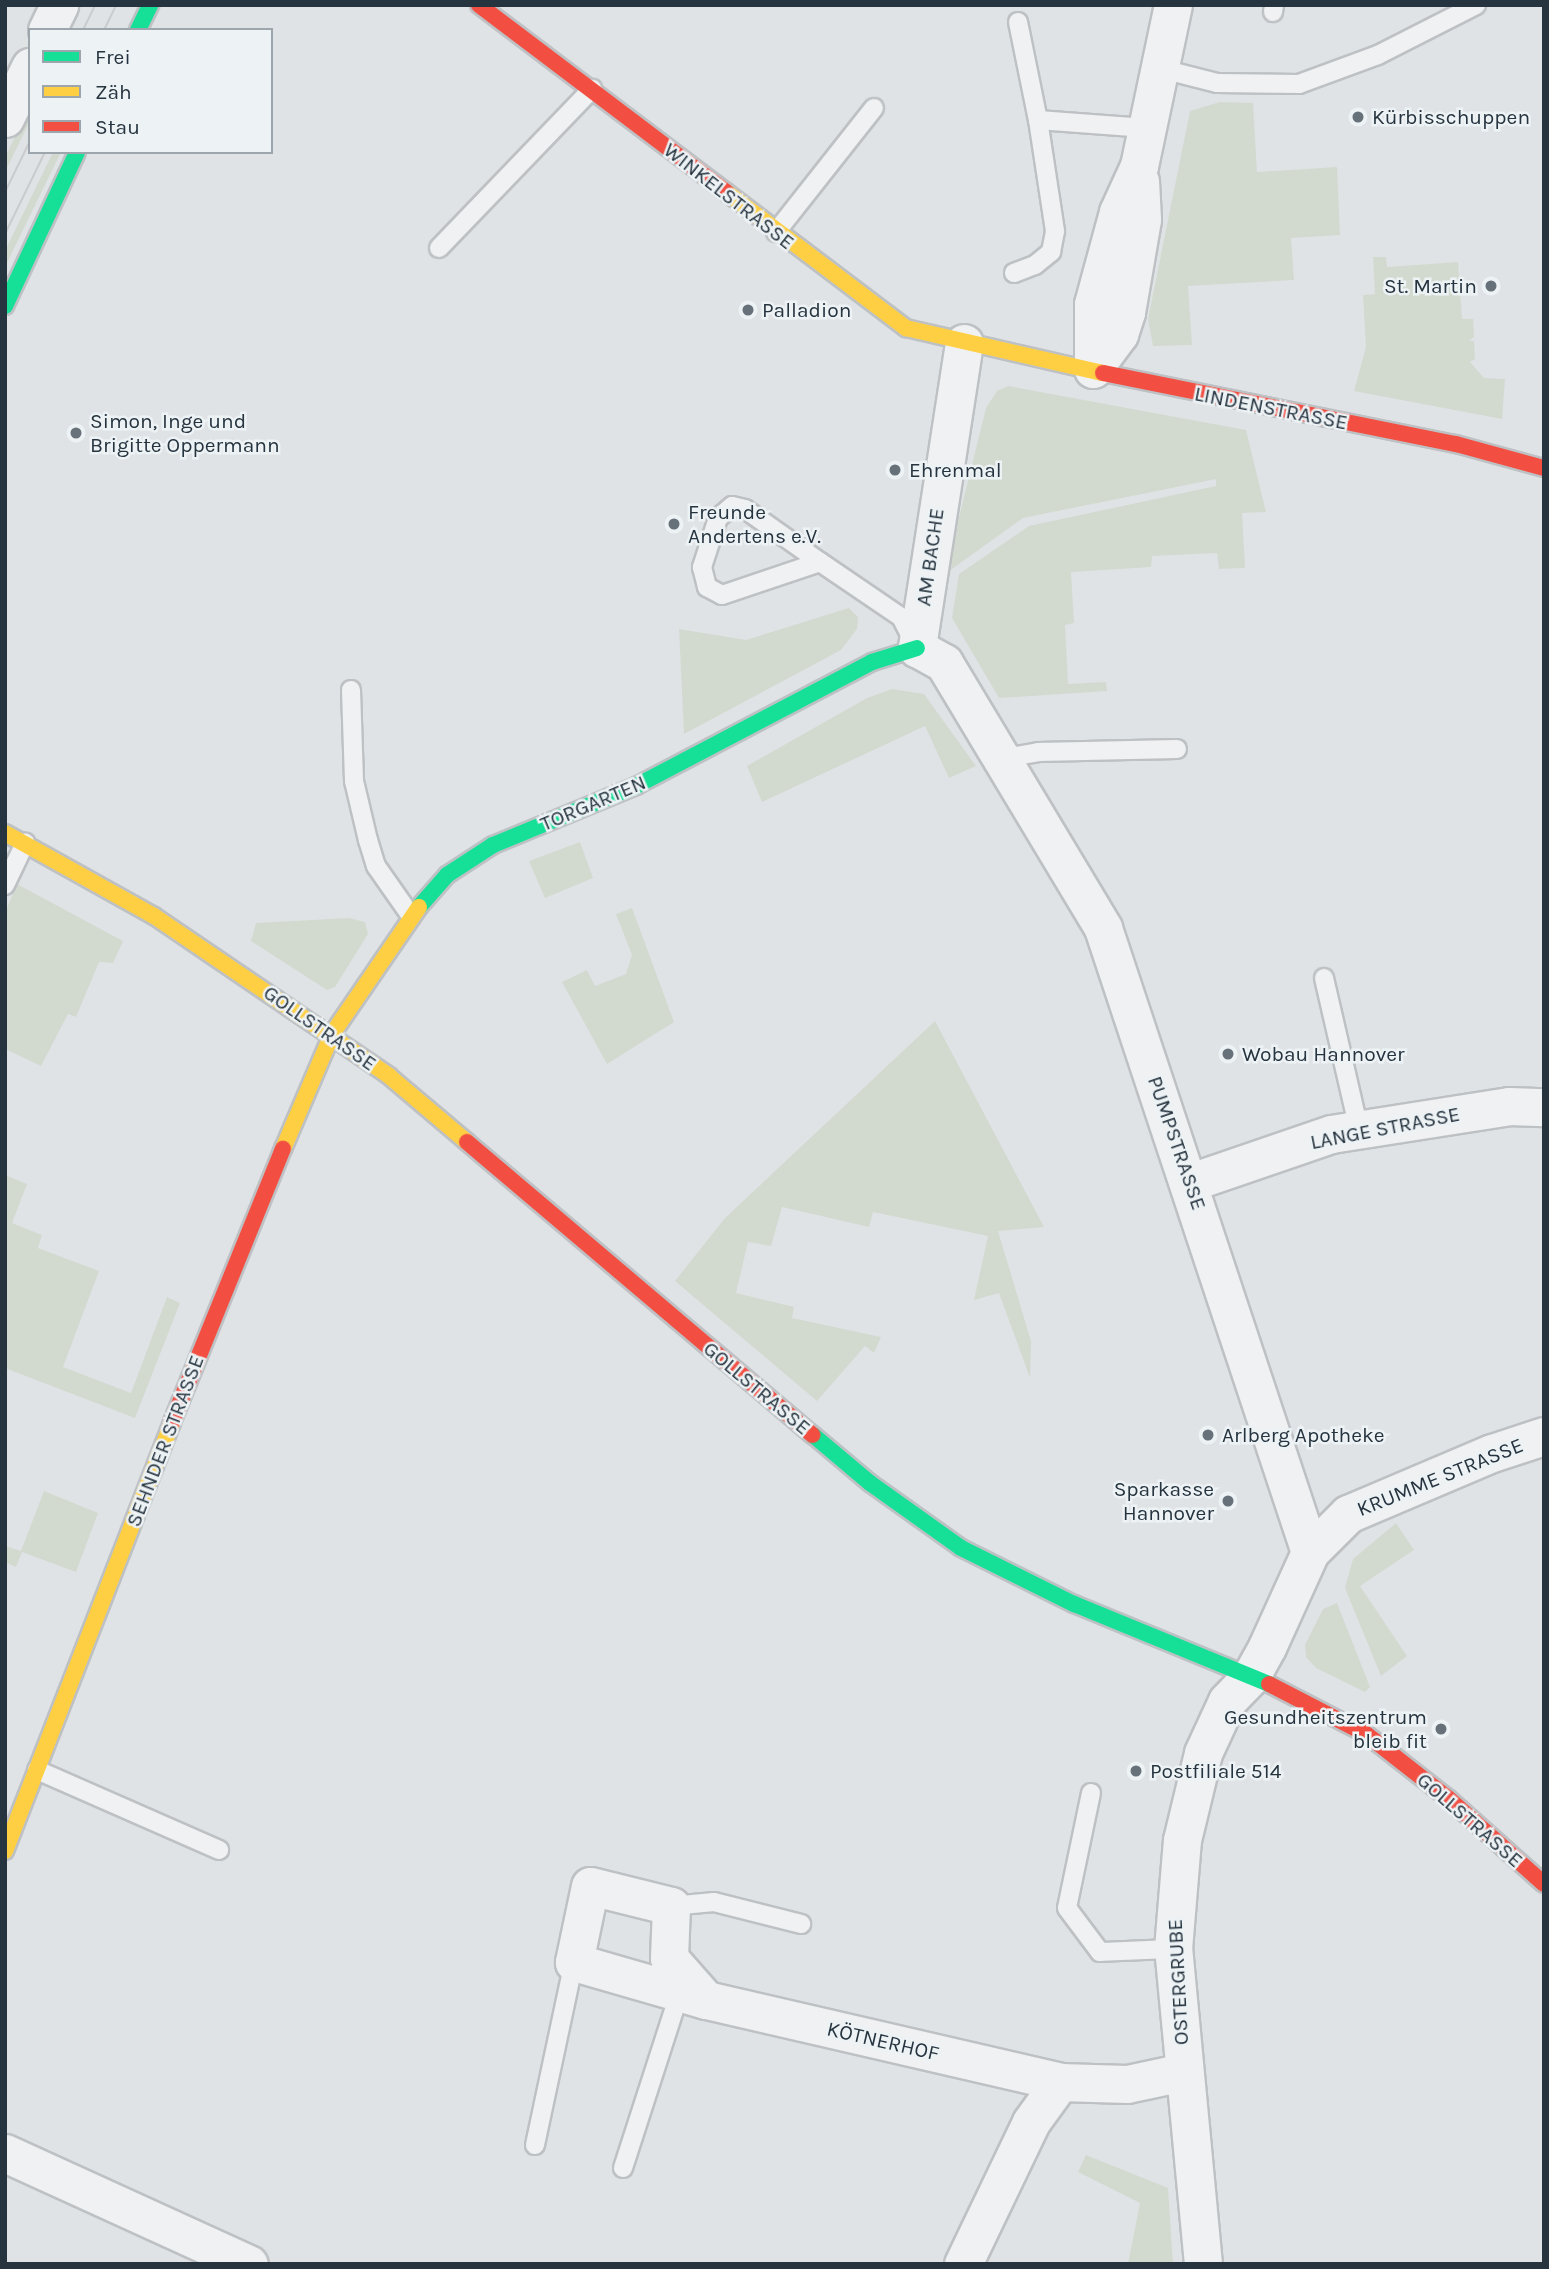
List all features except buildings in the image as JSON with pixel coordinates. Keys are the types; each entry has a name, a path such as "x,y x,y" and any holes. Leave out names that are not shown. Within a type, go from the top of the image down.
{"street":[{"path":"48,28 59,5"},
{"path":"139,28 150,5"},
{"name":"WINKELSTRASSE","path":"479,5 906,328 980,347"},
{"path":"1093,369 1119,334 1126,312 1142,219 1139,166 1173,5"},
{"path":"5,118 28,71"},
{"path":"5,306 76,154"},
{"name":"LINDENSTRASSE","path":"980,347 1093,369 1220,400 1456,444 1544,468"},
{"name":"AM BACHE","path":"917,648 980,347"},
{"name":"PUMPSTRASSE","path":"917,648 944,663 999,759 1103,928 1191,1182 1310,1552"},
{"name":"TORGARTEN","path":"332,1034 411,916 447,875 493,845 636,786 872,662 917,648"},
{"name":"GOLLSTRASSE","path":"5,832 153,916 332,1034 440,1116 870,1483 961,1548 1074,1604 1251,1676 1366,1734 1449,1799 1544,1884"},
{"name":"SEHNDER STRASSE","path":"5,1852 219,1303 332,1034"},
{"name":"LANGE STRASSE","path":"1191,1182 1331,1134 1509,1106 1544,1107"},
{"name":"KRUMME STRASSE","path":"1310,1552 1348,1514 1492,1453 1544,1436"},
{"path":"1251,1676 1310,1552"},
{"name":"OSTERGRUBE","path":"1203,2264 1182,2072 1173,1949 1182,1840 1203,1753 1233,1691 1251,1676"},
{"path":"574,1962 590,1886 671,1906 669,1958 693,1996"},
{"name":"KÖTNERHOF","path":"574,1962 693,1996 1059,2082 1127,2084 1182,2072"},
{"path":"963,2264 1031,2122 1059,2082"},
{"path":"5,2153 249,2264"}],"lane":[{"path":"1158,68 1217,83 1299,84 1378,55 1476,5"},
{"path":"1014,273 1035,265 1051,252 1055,231 1038,120 1018,22"},
{"path":"439,248 592,89"},
{"path":"776,232 874,108"},
{"path":"1038,120 1146,128"},
{"path":"820,562 722,595 708,587 702,566 718,517 732,506 745,509 901,617 917,648"},
{"path":"351,690 354,781 369,841 376,866 411,916"},
{"path":"999,759 1038,752 1177,749"},
{"path":"5,885 25,844"},
{"path":"1324,978 1359,1130"},
{"path":"37,1770 219,1850"},
{"path":"1091,1793 1067,1908 1100,1952 1173,1949"},
{"path":"671,1906 714,1902 801,1924"},
{"path":"535,2145 574,1962"},
{"path":"623,2168 693,1996"}],"shaded area":[{"path":"1220,102 1253,103 1257,172 1337,167 1340,235 1291,238 1294,280 1188,286 1192,345 1153,346 1148,319 1190,111"},
{"path":"28,110 28,125 5,172 5,157"},
{"path":"52,154 60,154 5,267 5,251"},
{"path":"1373,257 1386,257 1387,267 1458,262 1462,319 1473,319 1474,337 1469,341 1474,341 1475,359 1470,362 1484,378 1505,379 1502,419 1354,391 1366,347 1363,295 1375,294"},
{"path":"1008,386 1246,430 1266,512 1242,513 1245,568 1219,569 1217,553 1152,556 1151,567 1071,572 1074,623 1065,625 1068,684 1106,682 1107,691 999,698 952,618 959,574 1029,526 1216,486 1216,479 1023,518 945,574 986,408 997,391"},
{"path":"849,608 858,617 857,629 841,650 684,734 679,629 746,640"},
{"path":"892,689 924,694 976,766 949,778 925,726 762,802 747,766 867,698"},
{"path":"580,842 593,878 545,898 529,861"},
{"path":"17,884 123,941 113,963 99,962 76,1017 68,1014 41,1066 5,1049 5,913"},
{"path":"632,908 674,1022 607,1064 562,982 587,970 595,986 626,974 632,955 616,914"},
{"path":"349,918 365,922 368,934 335,987 327,990 251,941 256,923"},
{"path":"935,1021 1044,1227 998,1231 1031,1341 1030,1378 999,1293 974,1300 988,1236 873,1212 869,1227 782,1207 771,1246 748,1242 736,1293 794,1307 792,1318 881,1337 874,1353 865,1346 817,1401 675,1281 725,1218"},
{"path":"5,1175 27,1184 12,1223 42,1235 38,1248 99,1271 63,1367 131,1393 167,1297 180,1303 135,1418 5,1368"},
{"path":"44,1491 98,1513 76,1572 22,1552 16,1567 5,1562 5,1546 21,1551"},
{"path":"1396,1523 1414,1550 1360,1586 1407,1656 1381,1676 1345,1588 1353,1559"},
{"path":"1337,1603 1370,1687 1365,1692 1316,1668 1306,1657 1305,1645 1323,1609"},
{"path":"1086,2155 1168,2188 1173,2264 1128,2264 1140,2203 1078,2172"}],"tram line":[{"path":"84,28 95,5"},
{"path":"105,28 116,5"},
{"path":"5,192 28,145"},
{"path":"5,234 44,154"}],"traffic: fast":[{"path":"139,28 150,5"},
{"path":"5,306 76,154"},
{"path":"419,907 447,875 493,845 636,786 872,662 917,648"},
{"path":"813,1435 870,1483 961,1548 1074,1604 1269,1684"}],"traffic: slow":[{"path":"726,192 906,328 1103,373"},
{"path":"5,833 154,916 389,1076 467,1142"},
{"path":"283,1149 332,1034 419,907"},
{"path":"5,1851 172,1422"}],"traffic: jam":[{"path":"479,5 726,192"},
{"path":"1103,373 1456,444 1544,468"},
{"path":"467,1142 813,1435"},
{"path":"172,1422 283,1149"},
{"path":"1269,1684 1366,1734 1449,1799 1544,1884"}],"place":[{"name":"Kürbisschuppen","path":"1358,117"},
{"name":"St. Martin","path":"1491,286"},
{"name":"Palladion","path":"748,310"},
{"name":"Simon, Inge und Brigitte Oppermann","path":"76,433"},
{"name":"Ehrenmal","path":"895,470"},
{"name":"Freunde Andertens e.V.","path":"674,524"},
{"name":"Wobau Hannover","path":"1228,1054"},
{"name":"Arlberg Apotheke","path":"1208,1435"},
{"name":"Sparkasse Hannover","path":"1228,1501"},
{"name":"Gesundheitszentrum bleib fit","path":"1441,1729"},
{"name":"Postfiliale 514","path":"1136,1771"}]}
